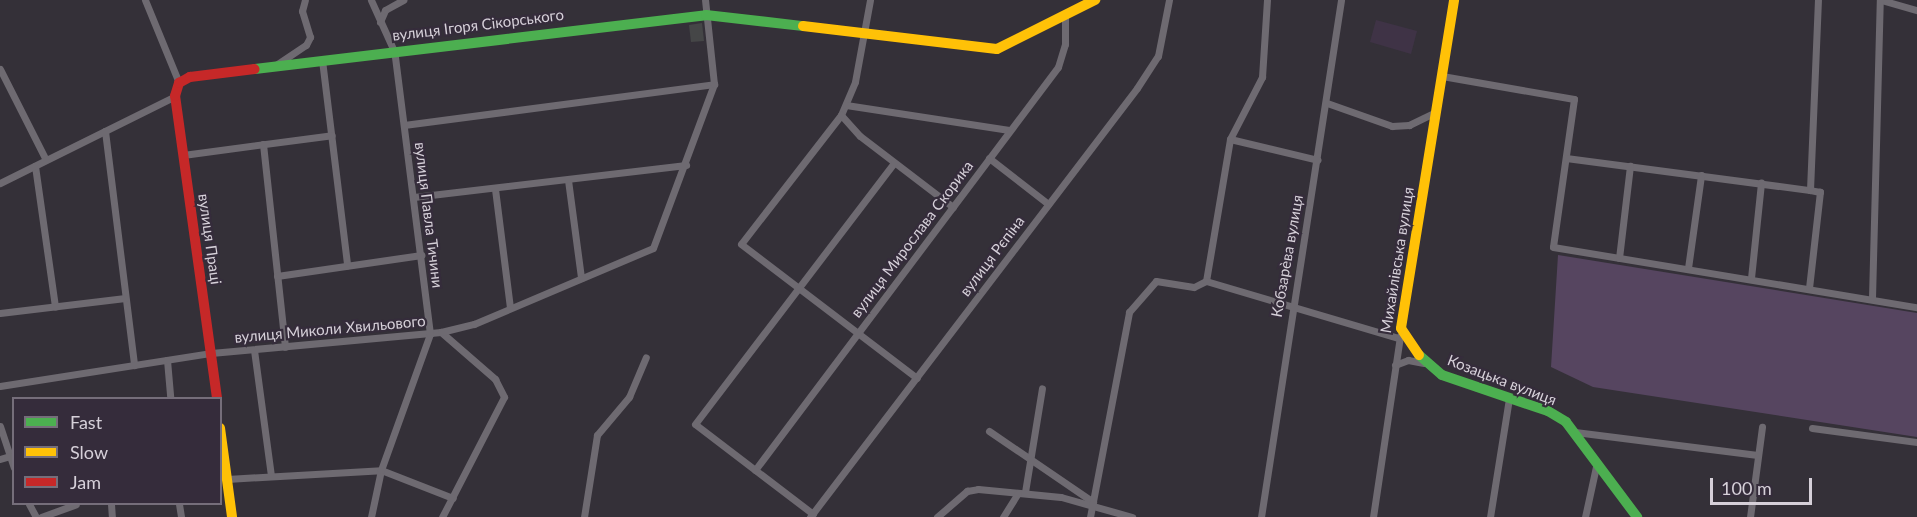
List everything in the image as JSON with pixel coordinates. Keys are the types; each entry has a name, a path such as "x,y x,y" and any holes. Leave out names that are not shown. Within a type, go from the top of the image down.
{"main road":[{"name":"вулиця Ігоря Сікорського","path":"179,83 189,77 274,66 706,15 997,49 1095,0"},
{"name":"Михайлівська вулиця","path":"1400,333 1453,3"},
{"name":"вулиця Праці","path":"179,83 175,96 217,397"},
{"name":"Козацька вулиця","path":"1400,333 1424,363 1442,375 1548,411 1575,432 1637,517"},
{"path":"222,443 232,517"}],"street":[{"path":"145,0 179,83"},
{"path":"274,66 306,45 310,37 302,11 305,0"},
{"name":"вулиця Павла Тичини","path":"371,0 394,51 430,334 381,470 371,517"},
{"path":"380,22 385,10 403,0"},
{"path":"414,197 686,165 714,84 705,0"},
{"path":"870,0 866,34 846,105 841,115 741,244 917,378"},
{"name":"вулиця Рєпіна","path":"811,515 917,378 1158,56 1169,0"},
{"path":"1206,281 1230,139 1262,77 1267,0"},
{"name":"Кобзарèва вулиця","path":"1261,517 1291,306 1318,160 1341,0"},
{"path":"1810,190 1818,0"},
{"path":"1872,298 1881,0 1917,10"},
{"name":"вулиця Мирослава Скорика","path":"755,470 1058,67 1065,44 1065,15"},
{"path":"322,60 347,265"},
{"path":"0,69 45,158"},
{"path":"1442,76 1574,99 1553,247 1917,307"},
{"path":"404,125 714,84"},
{"path":"0,183 45,158 175,96"},
{"path":"1327,103 1392,126 1409,125 1436,112"},
{"path":"846,105 1010,130"},
{"path":"841,115 894,163 952,207"},
{"path":"105,131 134,365"},
{"path":"183,155 332,135"},
{"path":"1230,139 1318,160"},
{"path":"263,144 285,347"},
{"path":"989,158 1048,204"},
{"path":"1566,158 1820,192 1809,288"},
{"path":"811,515 695,424 894,163"},
{"path":"35,165 55,307"},
{"name":"вулиця Миколи Хвильового","path":"0,386 211,353 441,332 510,309 651,249 686,165"},
{"path":"1619,258 1630,166"},
{"path":"1688,268 1701,175"},
{"path":"568,180 581,278"},
{"path":"1751,278 1761,183"},
{"path":"495,189 510,309"},
{"path":"277,276 421,255"},
{"path":"1090,517 1096,504 1122,329 1129,312 1156,281 1194,287 1206,281 1291,306 1400,333"},
{"path":"0,313 125,298"},
{"path":"441,332 502,387 504,397 442,517"},
{"name":"Михайлівська вулиця","path":"1373,517 1400,333"},
{"path":"254,350 271,476"},
{"path":"584,517 597,435 629,397 646,357"},
{"path":"167,360 170,397"},
{"path":"1395,365 1408,360 1424,363"},
{"path":"1003,517 1022,493 1032,461 1042,388"},
{"path":"1490,517 1509,399"},
{"path":"0,426 12,462"},
{"path":"1750,517 1762,427"},
{"path":"1812,428 1917,442"},
{"path":"989,431 1096,504"},
{"path":"1575,432 1758,455"},
{"path":"0,459 10,456"},
{"path":"1586,517 1597,462"},
{"path":"227,479 381,470 453,498"},
{"path":"938,517 967,491 1022,493 1096,504 1132,517"},
{"path":"41,517 73,505"}],"shaded area":[{"path":"1376,20 1417,31 1411,54 1370,42"},
{"path":"1558,255 1917,313 1917,437 1593,387 1551,367"}],"building":[{"path":"702,23 704,41 691,42 689,25"}],"traffic: fast":[{"path":"255,69 706,15 803,26"},
{"path":"1419,355 1442,375 1548,411 1566,422 1637,517"}],"traffic: slow":[{"path":"803,26 997,49 1095,0"},
{"path":"1419,355 1401,328 1454,0"},
{"path":"222,443 232,517"}],"traffic: jam":[{"path":"217,397 175,96 179,83 190,77 255,69"}]}
